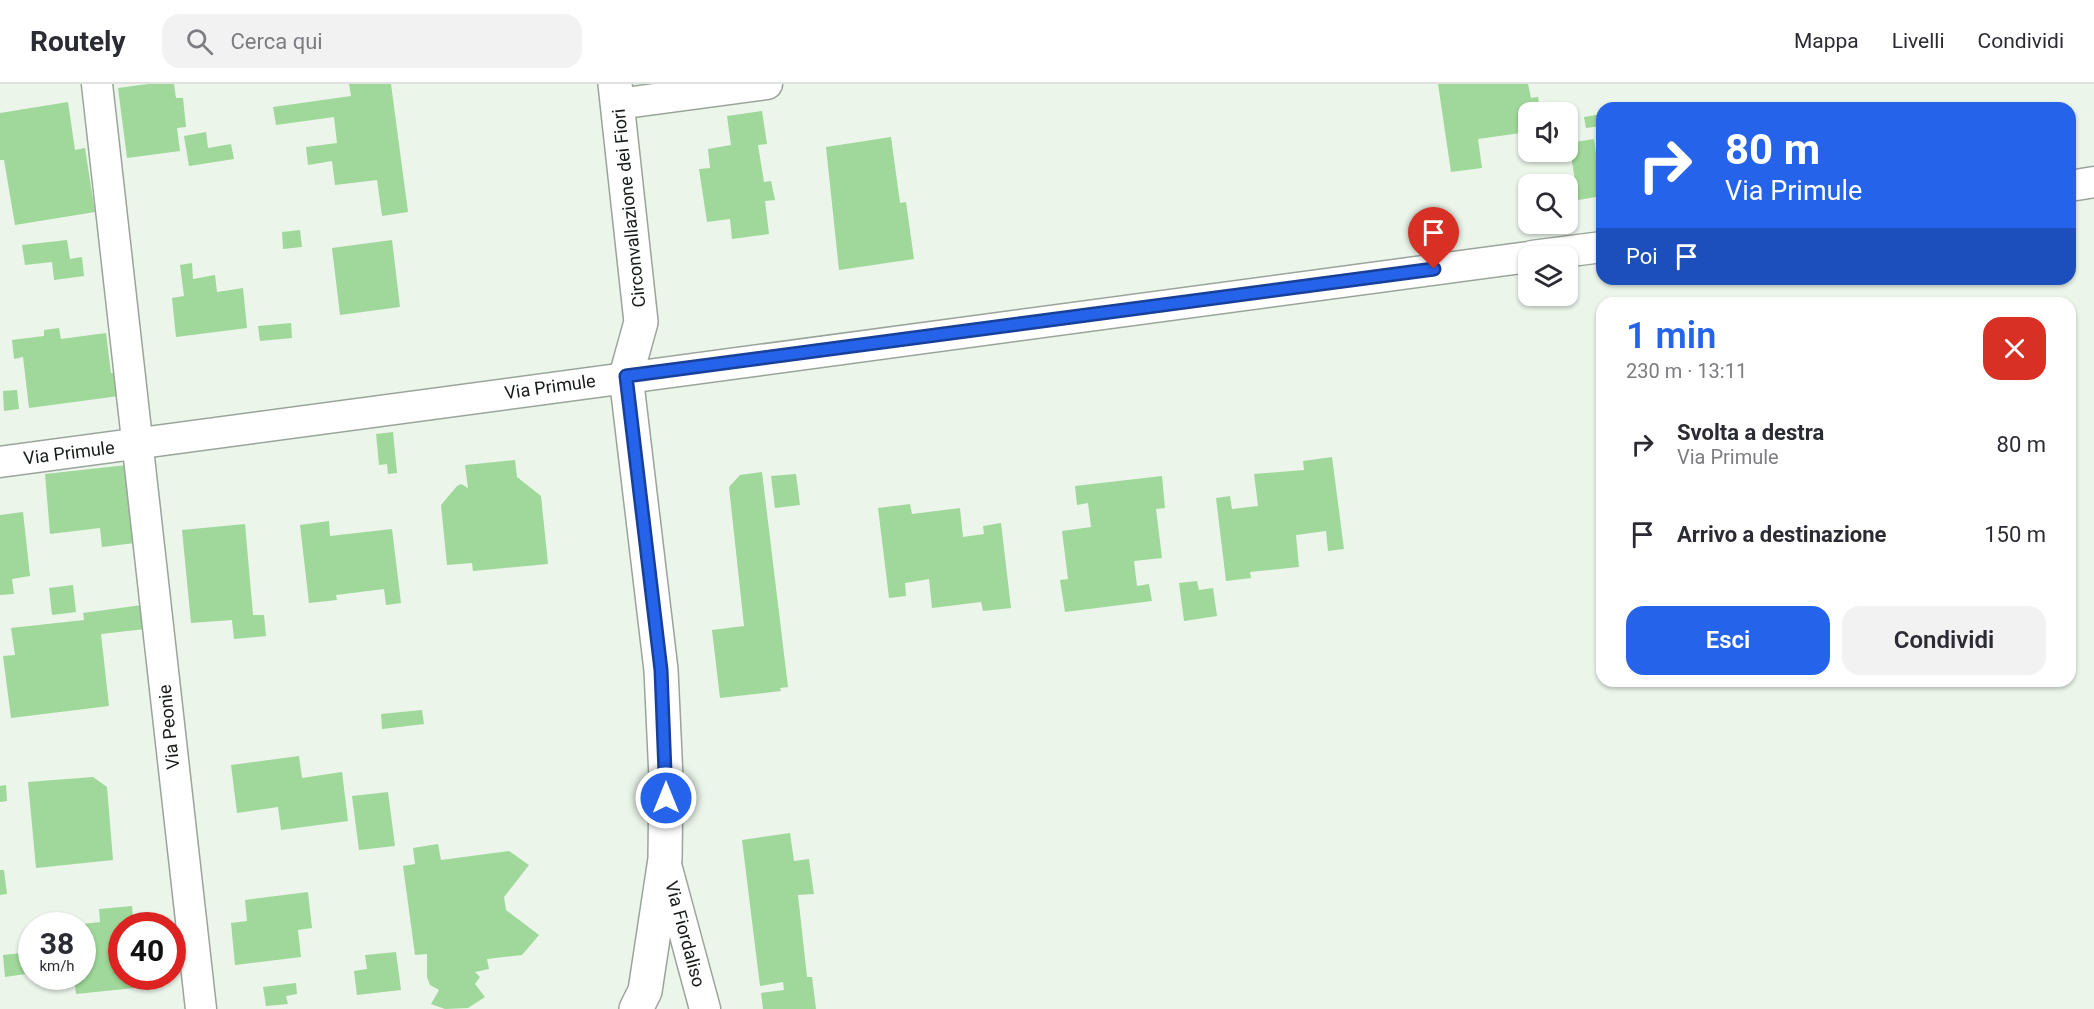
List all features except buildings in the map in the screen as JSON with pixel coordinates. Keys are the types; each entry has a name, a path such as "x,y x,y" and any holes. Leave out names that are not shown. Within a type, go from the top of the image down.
{"street":[{"name":"Via Peonie","path":"97,84 201,1009"},
{"path":"617,94 767,84"},
{"name":"Circonvallazione dei Fiori","path":"617,94 641,322 626,376 661,670 666,778 665,860 645,991 636,1009"},
{"path":"2076,185 2094,183"},
{"name":"Via Primule","path":"1578,250 1596,248"},
{"name":"Via Primule","path":"0,462 139,445 626,376 1518,259"},
{"name":"Via Fiordaliso","path":"665,860 705,1009"}],"route":[{"path":"666,798 661,670 626,376 1434,269"}]}
